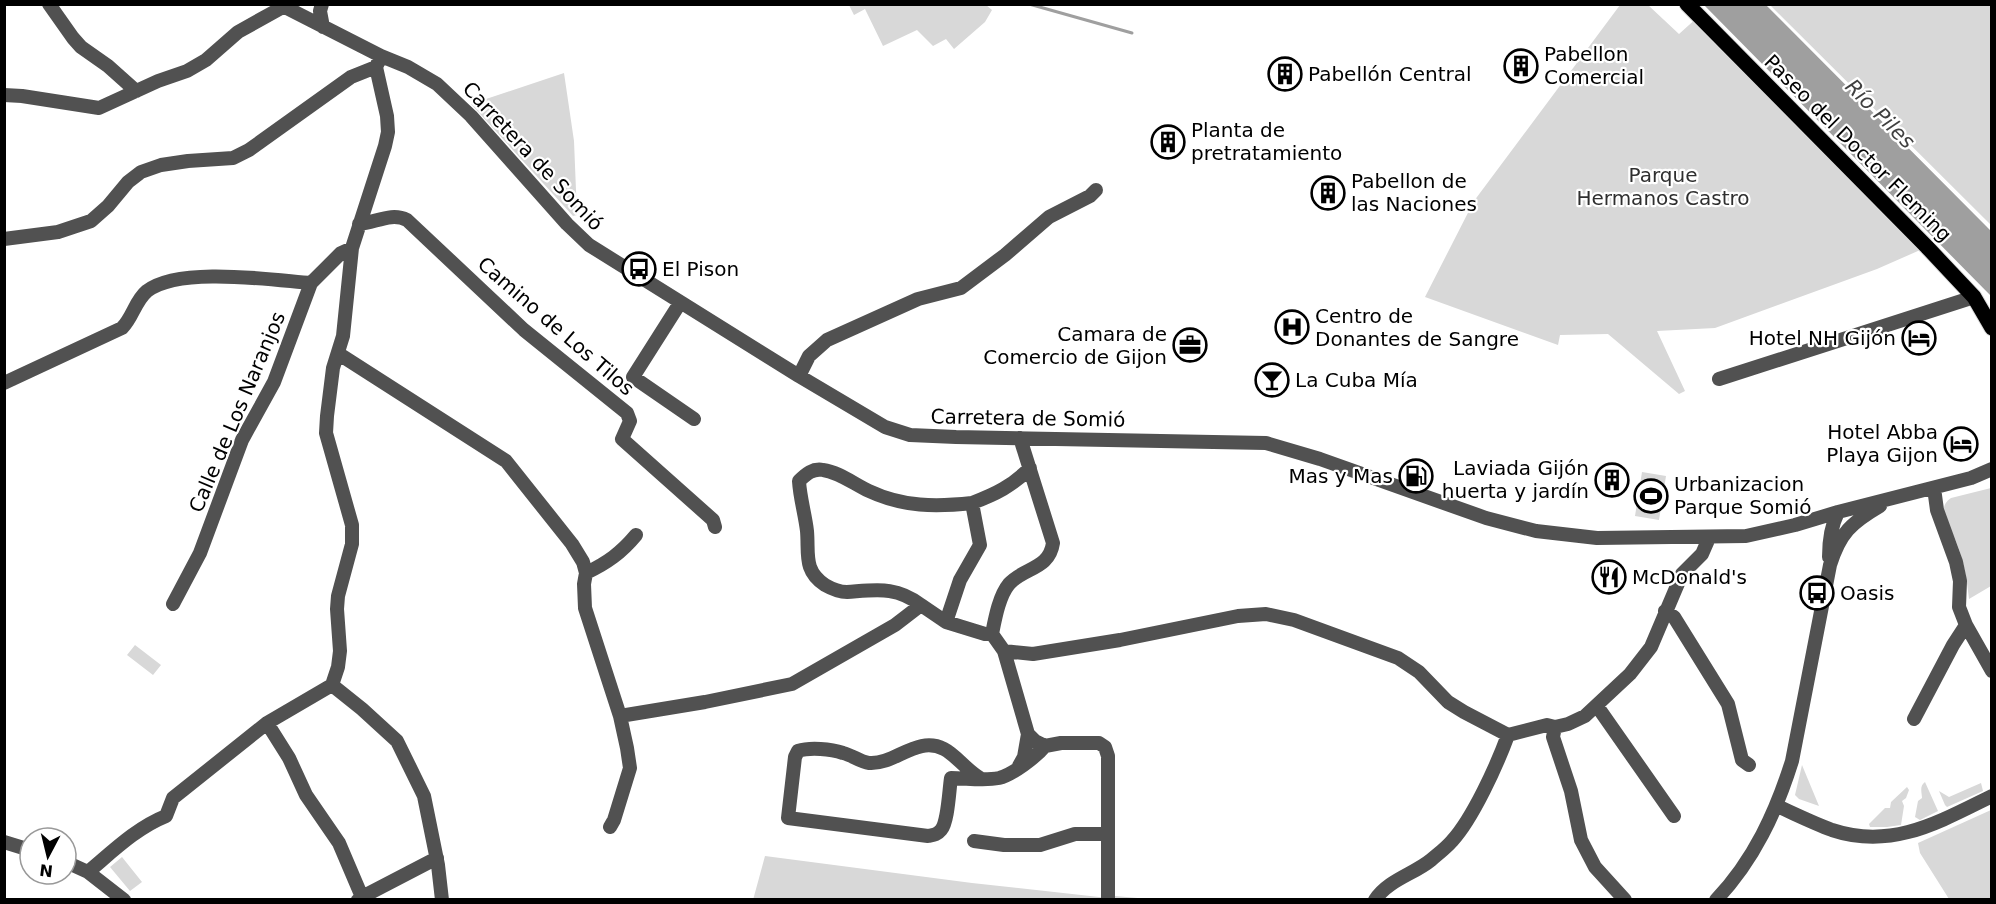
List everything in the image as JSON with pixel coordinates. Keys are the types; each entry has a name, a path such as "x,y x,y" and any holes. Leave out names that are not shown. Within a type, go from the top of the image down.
{"main road":[{"name":"Paseo del Doctor Fleming","path":"1687,4 1927,247 1974,297 1992,328"}],"street":[{"path":"49,4 81,47 108,66 136,91"},
{"path":"322,4 320,11 323,27"},
{"path":"4,95 99,108 158,81 187,71 206,60 238,32 281,6"},
{"name":"Carretera de Somió","path":"281,6 323,27 379,61 408,67 437,84 471,116 567,224 589,245 885,427 910,435 1266,443 1320,459 1486,518 1536,531 1597,538 1746,536 1971,478"},
{"path":"4,239 58,232 91,221 108,206 128,182 141,172 161,165 233,158 249,150 351,77 379,61 388,132 352,248 343,336 333,368 326,433 352,525 352,544 338,596 340,651 332,685 267,723 173,798 166,816 153,821 88,872"},
{"path":"799,376 809,356 827,340 918,299 961,288 1005,255 1049,217 1090,196 1096,190"},
{"name":"Camino de Los Tilos","path":"359,224 393,217 407,220 524,330 627,413 630,421 622,439 713,520 715,527"},
{"name":"Calle de Los Naranjos","path":"173,604 200,553 242,440 274,382 311,283 341,253 352,248"},
{"path":"4,383 122,328 127,323 139,298 149,289 174,280 212,276 311,283"},
{"path":"1719,379 1974,297"},
{"path":"680,303 633,377 694,419"},
{"path":"339,354 506,461 572,544 583,562 586,573 585,608 620,716 630,768 610,827"},
{"path":"992,634 1004,591 1010,583 1046,560 1051,553 1053,543 1020,438"},
{"path":"992,634 946,622 908,595 872,589 845,592 830,588 819,580 809,566 807,531 799,481 809,472 821,469 836,473 881,497 914,506 941,507 972,503 993,495 1015,483 1030,468"},
{"path":"1971,478 1992,469"},
{"path":"1971,478 1992,476"},
{"path":"1934,488 1937,510 1956,562 1960,581 1959,608 1965,625 1992,671"},
{"path":"1832,545 1851,525 1898,497"},
{"path":"946,622 960,580 980,545 972,503"},
{"path":"1716,900 1747,861 1768,825 1792,761 1832,545 1839,523 1838,512"},
{"path":"1795,525 1814,526 1821,529 1832,545"},
{"path":"586,573 607,564 636,535"},
{"path":"1004,651 1033,654 1120,640 1238,616 1266,614 1294,620 1398,658 1419,672 1448,702 1508,735 1547,726 1568,724 1585,716 1630,674 1651,647 1682,574 1702,554 1709,538"},
{"path":"620,716 792,684 895,625 921,605"},
{"path":"1665,611 1674,616 1728,704 1742,760 1749,765"},
{"path":"1914,719 1965,625"},
{"path":"992,634 1004,651 1028,734 1024,757 1019,766"},
{"path":"332,685 398,741 424,796 437,858 442,900"},
{"path":"1597,706 1674,816"},
{"path":"267,723 289,758 306,795 339,843 360,898 437,858"},
{"path":"1555,727 1552,737 1571,791 1581,840 1595,867 1625,900"},
{"path":"1028,734 1045,746"},
{"path":"1375,900 1390,884 1429,861 1452,842 1468,819 1508,735"},
{"path":"951,778 1000,777 1030,761 1045,746 1061,743 1099,743 1105,747 1108,756 1108,900"},
{"path":"953,757 945,821 943,829 936,835 928,836 788,818 795,757 798,751 805,748 844,753 869,763 928,745 944,749 953,757 970,773 980,778"},
{"path":"1777,806 1844,833 1873,837 1908,833 1992,796"},
{"path":"974,841 1004,845 1040,845 1075,834 1108,834"},
{"path":"78,867 88,872 124,900"}],"green space":[{"path":"849,5 986,5 992,10 985,22 954,49 946,39 933,46 917,30 883,46 865,9 854,15"},
{"name":"Parque Hermanos Castro","path":"1620,5 1648,5 1679,34 1699,16 1927,247 1877,269 1715,328 1657,331 1685,391 1679,394 1608,334 1560,335 1558,345 1425,297 1474,201"},
{"path":"1770,5 1991,5 1991,225"},
{"path":"564,73 574,141 577,215 573,216 471,104"},
{"name":"Urbanizacion Parque Somió","path":"1642,472 1666,476 1659,520 1635,516"},
{"path":"1991,488 1991,586 1969,599 1962,558 1945,518 1944,507 1951,498"},
{"path":"135,645 161,665 153,675 127,655"},
{"path":"1802,765 1819,806 1799,799 1795,795"},
{"path":"1925,782 1938,811 1920,820 1915,817 1918,801 1922,798 1921,788"},
{"path":"1981,783 1983,791 1947,807 1939,791 1949,797"},
{"path":"1907,787 1909,790 1902,801 1904,806 1901,825 1870,827 1869,824 1885,808 1890,808 1891,802"},
{"path":"1991,810 1991,899 1949,899 1920,853 1918,843"},
{"path":"765,856 972,883 1108,898 1115,896 1149,899 753,900"},
{"path":"122,857 142,882 130,891 110,867"}],"shaded area":[{"path":"1704,5 1766,5 1991,231 1991,296"}],"waterway":[{"path":"1029,4 1132,33"}],"place":[{"name":"Pabellon Comercial","path":"1521,66"},
{"name":"Pabellón Central","path":"1285,74"},
{"name":"Planta de pretratamiento","path":"1168,142"},
{"name":"Pabellon de las Naciones","path":"1328,193"},
{"name":"El Pison","path":"639,269"},
{"name":"Centro de Donantes de Sangre","path":"1292,327"},
{"name":"Hotel NH Gijón","path":"1919,338"},
{"name":"Camara de Comercio de Gijon","path":"1190,345"},
{"name":"La Cuba Mía","path":"1272,380"},
{"name":"Hotel Abba Playa Gijon","path":"1961,444"},
{"name":"Mas y Mas","path":"1416,476"},
{"name":"Laviada Gijón huerta y jardín","path":"1612,480"},
{"name":"Urbanizacion Parque Somió","path":"1651,496"},
{"name":"McDonald's","path":"1609,577"},
{"name":"Oasis","path":"1817,593"}],"water label":[{"name":"Río Piles","path":"1880,114"}]}
